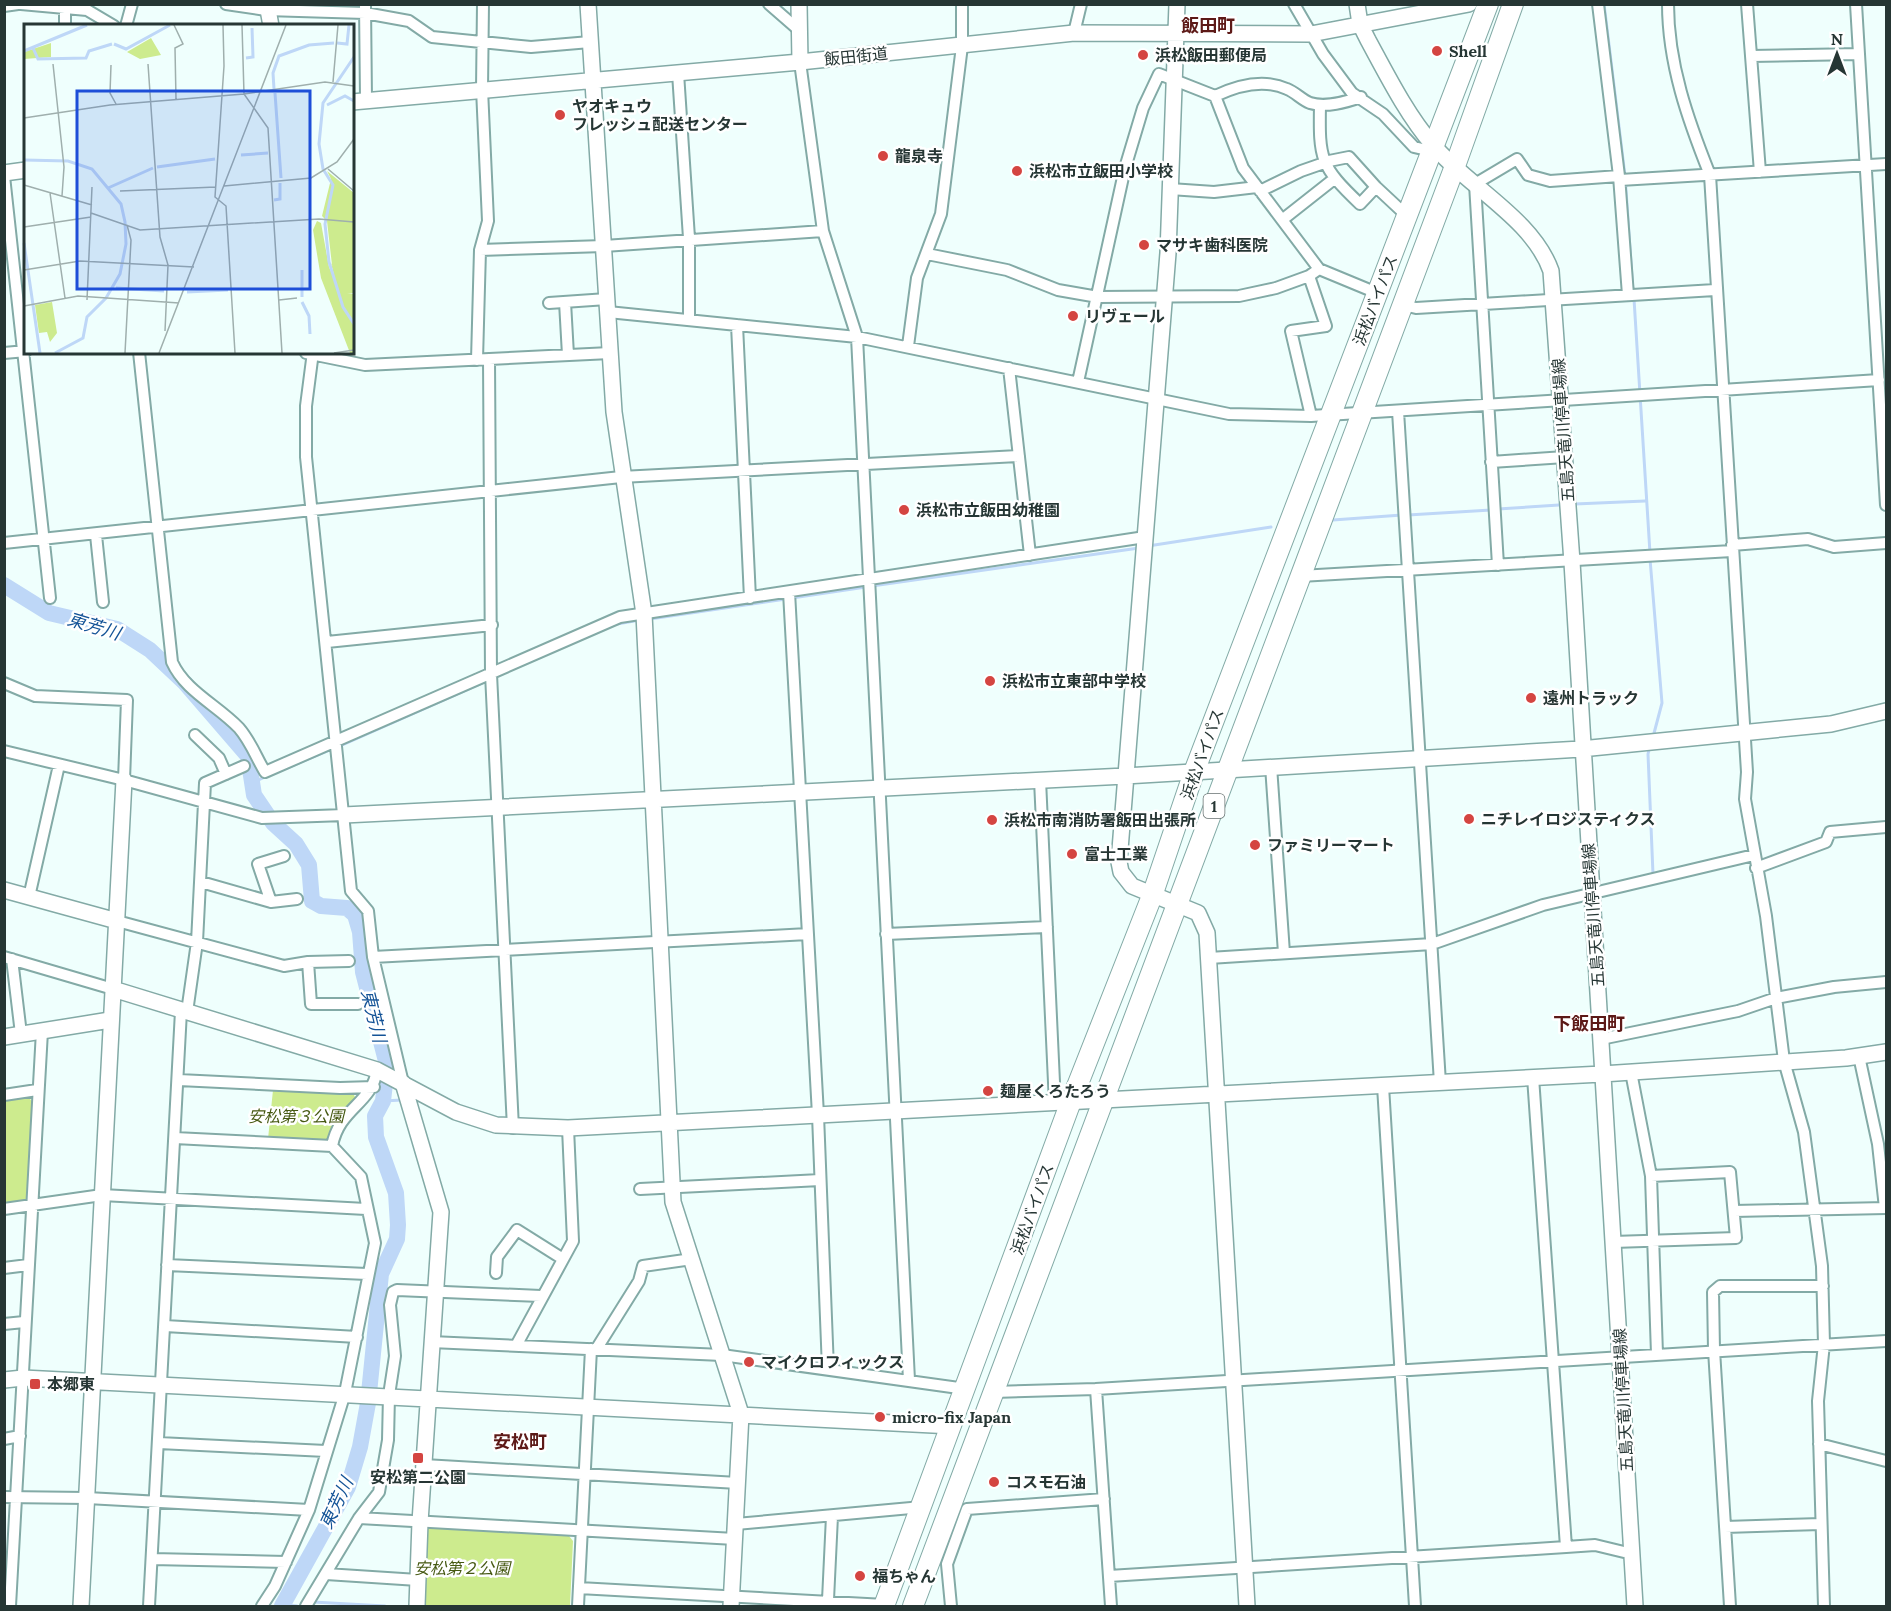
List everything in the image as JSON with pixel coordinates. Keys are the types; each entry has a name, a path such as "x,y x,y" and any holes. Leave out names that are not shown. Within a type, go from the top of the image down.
{"highway":[{"name":"浜松バイパス","path":"884,1606 966,1389 1063,1104 1152,896 1194,772 1488,4"},
{"name":"浜松バイパス","path":"913,1606 1403,305 1513,4"}],"street":[{"path":"4,6 20,4 87,7 111,24"},
{"path":"127,24 132,4"},
{"path":"226,4 365,9 409,21 432,37 531,47 590,42"},
{"path":"483,4 482,89 488,221 480,250 483,360 491,493 491,674 513,1128"},
{"path":"588,4 610,353 621,477 644,614 672,1187 676,1214 741,1414 732,1601"},
{"path":"769,4 800,31"},
{"path":"799,4 800,62 823,231 857,337 909,1380"},
{"path":"908,346 917,278 941,214 962,46 962,4"},
{"path":"1074,33 1081,4"},
{"path":"1177,4 1165,297 1119,850 1121,872 1132,886 1152,896 1177,902 1198,913 1204,922 1209,958 1247,1606"},
{"path":"1294,4 1311,34 1352,93 1383,114 1414,147 1432,148"},
{"name":"五島天竜川停車場線","path":"1357,4 1360,24 1390,80 1432,148 1475,183 1530,237 1546,257 1555,299 1635,1606"},
{"name":"飯田街道","path":"359,101 800,62 1074,33 1311,34 1469,4"},
{"path":"1598,4 1620,178 1628,295"},
{"path":"1668,4 1668,39 1672,59 1694,136 1710,175 1721,390 1747,772 1745,799 1766,916 1784,1061 1804,1132 1822,1286 1824,1344 1818,1401 1824,1606"},
{"path":"1747,4 1760,172"},
{"path":"1856,4 1887,505"},
{"path":"65,7 65,24"},
{"path":"266,7 270,24"},
{"path":"359,101 365,9"},
{"path":"1751,56 1858,54"},
{"path":"678,73 689,238 689,320"},
{"path":"1078,382 1125,168 1143,108 1160,74 1215,96 1243,168 1319,269 1377,293"},
{"path":"1215,96 1235,87 1270,85 1286,88 1311,103 1320,105 1360,98"},
{"path":"1320,105 1319,138 1324,163 1334,179 1360,204 1376,187"},
{"path":"1170,189 1214,192 1259,189 1324,163 1349,157 1406,215"},
{"path":"1498,565 1475,183 1517,159 1528,176 1550,180 1710,175 1887,164"},
{"path":"24,170 4,175 24,343"},
{"path":"1282,220 1334,179"},
{"path":"480,250 604,246 689,238 823,231"},
{"path":"927,254 1007,270 1058,290 1098,297 1239,296 1276,288 1308,276 1319,269"},
{"path":"1308,276 1326,326 1291,331 1311,416"},
{"path":"1403,305 1416,308 1715,290"},
{"path":"564,302 568,355"},
{"path":"549,303 608,305 689,320 857,337 1229,414 1311,416 1879,380"},
{"path":"737,325 750,598"},
{"path":"4,353 24,351"},
{"path":"315,354 365,365 610,353"},
{"path":"25,354 50,598"},
{"path":"139,354 172,662 178,675 239,728 252,744 266,772 620,617 1145,537"},
{"path":"310,354 305,427 311,511 327,642 351,891 368,911 389,1076 441,1212 434,1292 417,1606"},
{"path":"1010,368 1030,555"},
{"path":"1398,411 1440,1083"},
{"path":"4,543 491,493 621,477 1018,456"},
{"path":"1491,462 1565,458"},
{"path":"96,535 103,602"},
{"path":"1300,576 1572,562 1808,539 1834,547 1887,543"},
{"path":"789,592 818,1115 828,1369"},
{"path":"327,642 492,625"},
{"path":"4,683 35,696 127,700 81,1606"},
{"path":"4,751 124,780 262,818 287,818 1125,776 1581,749 1831,724 1887,711"},
{"path":"195,735 219,758 226,774"},
{"path":"29,897 59,765"},
{"path":"149,1606 175,1138 184,1011 197,942 205,783 244,766"},
{"path":"1271,766 1284,953"},
{"path":"1040,780 1047,927 1063,1104"},
{"path":"1756,868 1826,842 1830,832 1887,827"},
{"path":"1209,958 1432,944 1543,905 1754,855"},
{"path":"271,902 258,864 284,856"},
{"path":"201,882 271,902 297,899"},
{"path":"4,890 284,966 308,962 350,961"},
{"path":"886,934 1047,927"},
{"path":"373,957 808,934"},
{"path":"21,1034 8,958 389,1076 456,1112 513,1128 568,1128 1102,1102 1602,1074 1859,1056 1887,1052"},
{"path":"308,962 311,1004 358,1004"},
{"path":"1600,1039 1738,1011 1776,998 1834,987 1887,982"},
{"path":"4,1037 111,1020"},
{"path":"10,1606 24,1322 42,1031"},
{"path":"1734,1211 1813,1207 1886,1208 1878,1144 1859,1056"},
{"path":"1631,1072 1651,1176 1657,1354"},
{"path":"332,1146 334,1133 344,1117 374,1087 389,1076"},
{"path":"1533,1077 1551,1359 1566,1546"},
{"path":"179,1080 340,1088 374,1087"},
{"path":"1383,1086 1415,1606"},
{"path":"4,1095 37,1090"},
{"path":"517,1344 541,1296 573,1241 568,1128"},
{"path":"175,1138 332,1146 361,1178 375,1243 367,1274 363,1312 347,1393 326,1451 309,1510 286,1562 262,1606"},
{"path":"1613,1242 1736,1238 1730,1172 1651,1176"},
{"path":"640,1189 820,1180"},
{"path":"4,1209 102,1196 366,1209"},
{"path":"496,1273 497,1257 517,1230 563,1259"},
{"path":"578,1606 588,1407 594,1348 639,1281 643,1266 692,1259"},
{"path":"4,1268 28,1264"},
{"path":"167,1265 367,1274"},
{"path":"1730,1606 1714,1350 1713,1292 1720,1286 1822,1286"},
{"path":"306,1606 358,1518 379,1492 388,1440 385,1395 394,1356 390,1305 393,1292 397,1290 541,1296"},
{"path":"4,1324 24,1322"},
{"path":"165,1326 357,1337"},
{"path":"993,1392 1096,1389 1551,1359 1887,1341"},
{"path":"431,1342 517,1344 722,1355 966,1389"},
{"path":"4,1380 23,1378 347,1393 952,1426"},
{"path":"1096,1389 1111,1606"},
{"path":"4,1439 20,1436"},
{"path":"159,1443 326,1451"},
{"path":"1819,1444 1887,1461"},
{"path":"424,1465 738,1483"},
{"path":"4,1497 16,1495 87,1498 309,1510"},
{"path":"951,1606 947,1564 967,1509 1104,1499"},
{"path":"736,1524 922,1507"},
{"path":"828,1600 832,1516"},
{"path":"358,1518 735,1539"},
{"path":"1725,1527 1821,1524"},
{"path":"1109,1576 1566,1546 1594,1545 1624,1552 1632,1550"},
{"path":"152,1559 286,1562"},
{"path":"326,1574 418,1580"},
{"path":"579,1588 732,1601 815,1603 828,1600 884,1606"}],"green space":[{"name":"安松第３公園","path":"273,1090 353,1093 356,1099 339,1118 329,1142 268,1139"},
{"path":"28,1097 32,1101 27,1200 23,1205 5,1207 5,1100"},
{"name":"安松第２公園","path":"428,1528 569,1536 573,1541 570,1606 424,1606 424,1531"}],"waterway":[{"path":"1604,4 1625,176 1633,292"},
{"path":"1634,299 1650,553"},
{"path":"1575,504 1645,501"},
{"path":"1498,509 1559,505"},
{"path":"1408,515 1491,510"},
{"path":"1333,520 1402,515"},
{"path":"1148,546 1271,527"},
{"path":"872,586 1139,548"},
{"path":"1650,559 1662,703 1653,737"},
{"name":"東芳川","path":"4,585 49,613 117,629 150,650 185,683 248,756 254,795 273,823 296,844 309,865 312,901 321,906 347,908 355,915 360,932 363,972 387,1065 383,1101 375,1116 376,1137 396,1193 397,1239 381,1274 368,1403 360,1447 348,1487 282,1606"},
{"path":"792,598 866,587"},
{"path":"650,619 786,599"},
{"path":"617,624 640,620"},
{"path":"340,746 487,681"},
{"path":"1650,746 1648,754 1653,874 1650,875"},
{"path":"287,768 334,748"},
{"path":"252,783 267,776"},
{"path":"383,1101 402,1100"},
{"path":"1825,1455 1826,1495"},
{"path":"313,1602 385,1606"},
{"path":"283,1605 297,1606"}],"place":[{"name":"Shell","path":"1437,51"},
{"name":"浜松飯田郵便局","path":"1143,55"},
{"name":"ヤオキュウ フレッシュ配送センター","path":"560,115"},
{"name":"龍泉寺","path":"883,156"},
{"name":"浜松市立飯田小学校","path":"1017,171"},
{"name":"マサキ歯科医院","path":"1144,245"},
{"name":"リヴェール","path":"1073,316"},
{"name":"浜松市立飯田幼稚園","path":"904,510"},
{"name":"浜松市立東部中学校","path":"990,681"},
{"name":"遠州トラック","path":"1531,698"},
{"name":"ニチレイロジスティクス","path":"1469,819"},
{"name":"浜松市南消防署飯田出張所","path":"992,820"},
{"name":"ファミリーマート","path":"1255,845"},
{"name":"富士工業","path":"1072,854"},
{"name":"麺屋くろたろう","path":"988,1091"},
{"name":"マイクロフィックス","path":"749,1362"},
{"name":"本郷東","path":"35,1384"},
{"name":"micro-fix Japan","path":"880,1417"},
{"name":"安松第二公園","path":"418,1458"},
{"name":"コスモ石油","path":"994,1482"},
{"name":"福ちゃん","path":"860,1576"}],"district":[{"name":"飯田町","path":"1208,25"},
{"name":"下飯田町","path":"1589,1023"},
{"name":"安松町","path":"520,1441"}]}
